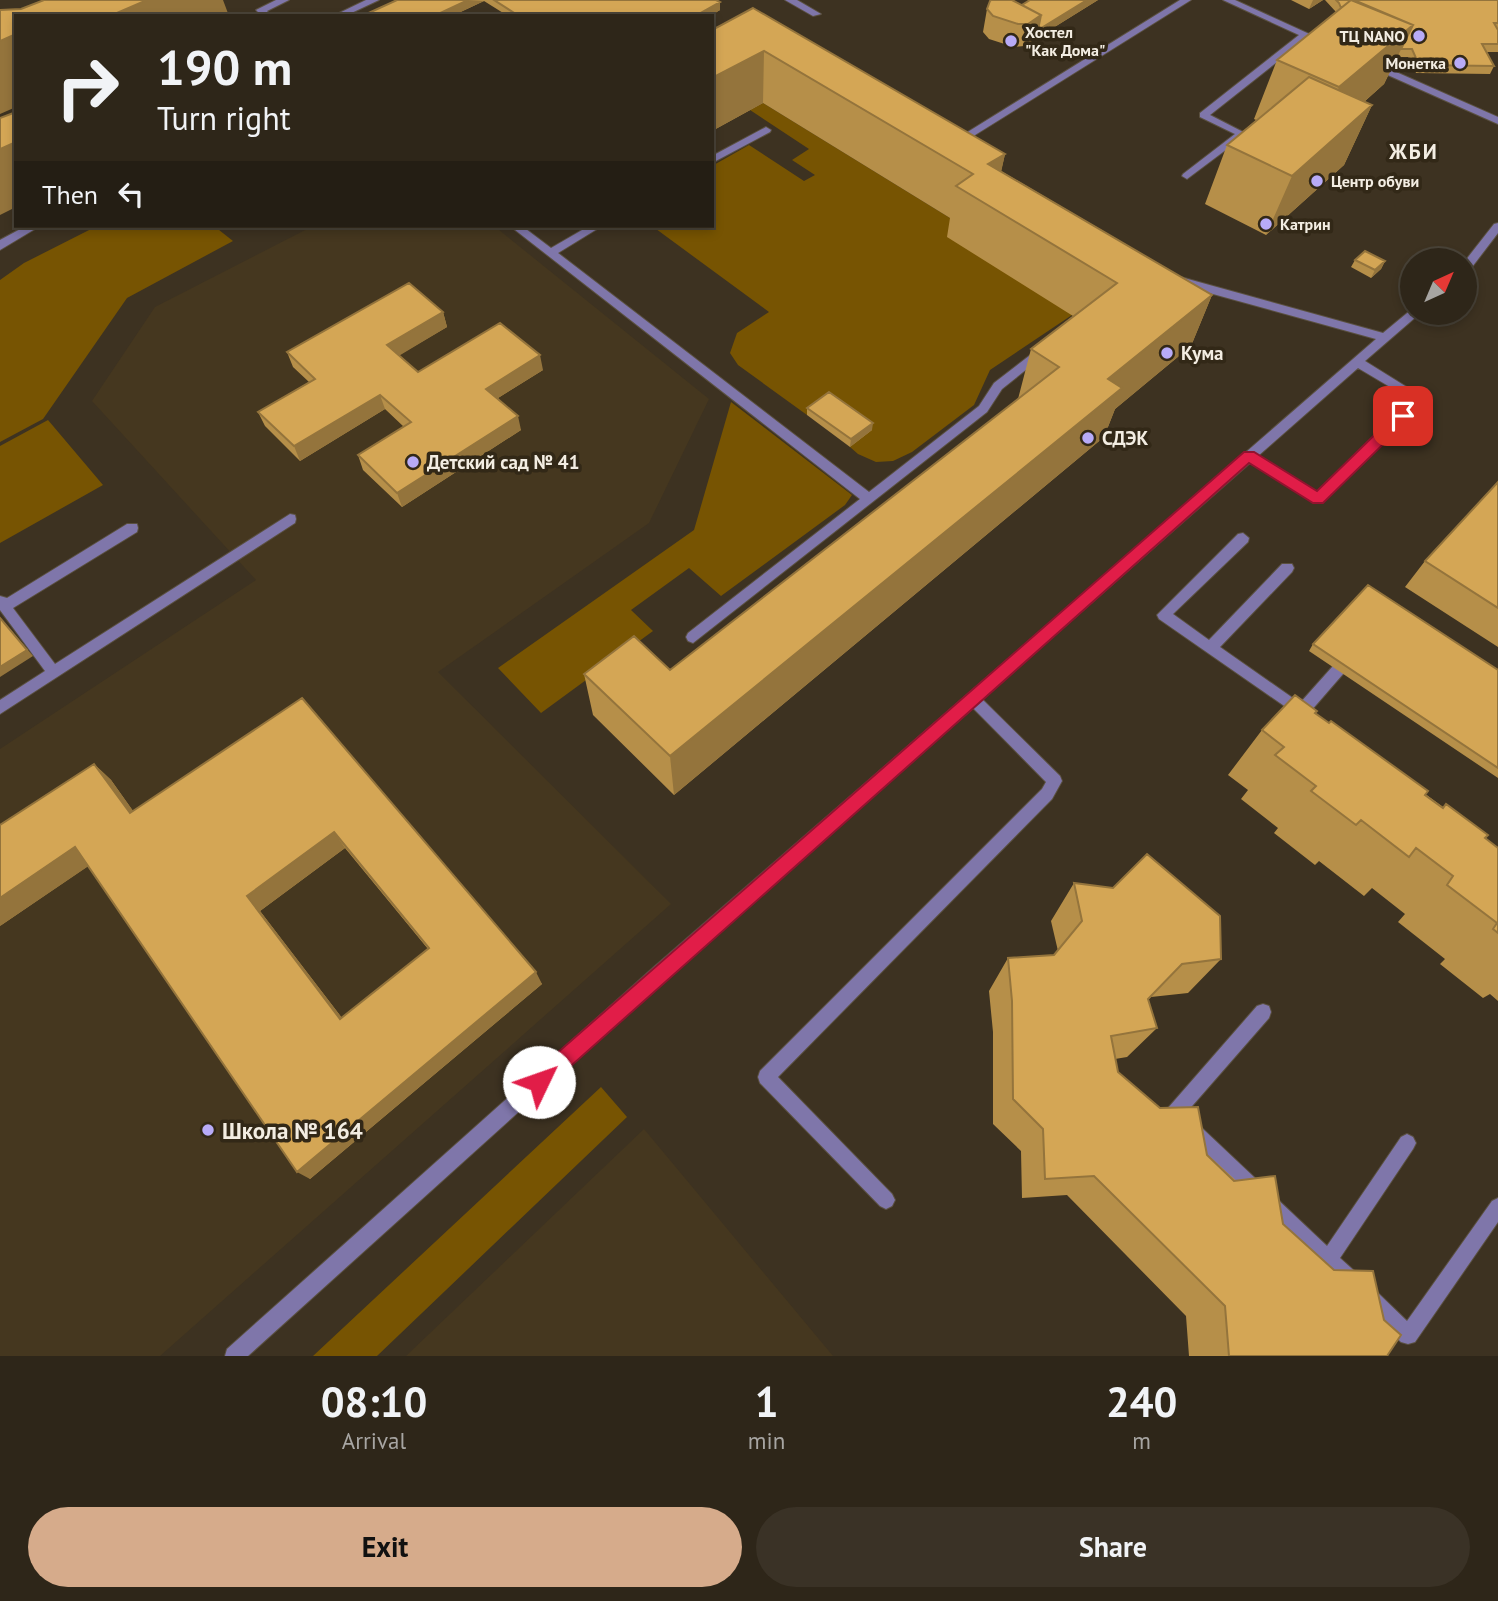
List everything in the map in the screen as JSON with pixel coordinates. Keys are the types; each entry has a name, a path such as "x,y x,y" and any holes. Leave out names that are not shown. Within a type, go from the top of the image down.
{"lane":[{"path":"265,14 261,10 284,0"},
{"path":"342,14 373,0"},
{"path":"790,0 816,14"},
{"path":"963,138 1186,0"},
{"path":"1228,0 1329,45"},
{"path":"1187,176 1242,134 1203,115 1306,35"},
{"path":"1364,61 1498,121"},
{"path":"714,159 766,130"},
{"path":"952,131 972,147"},
{"path":"1477,253 1498,226"},
{"path":"0,246 7,239 31,228"},
{"path":"518,228 868,498"},
{"path":"550,253 594,228"},
{"path":"1167,278 1385,338"},
{"path":"234,1356 660,972 1400,325"},
{"path":"693,637 983,409 998,386 1053,343"},
{"path":"1249,456 1318,499 1420,399 1357,362"},
{"path":"0,708 290,519"},
{"path":"53,672 3,603 132,528"},
{"path":"1243,538 1164,615 1307,716 1338,670"},
{"path":"1210,648 1287,568"},
{"path":"886,1200 766,1077 1047,794 1055,781 974,700"},
{"path":"1263,1012 1174,1114 1408,1335 1498,1207"},
{"path":"1328,1260 1407,1143"}],"shaded area":[{"path":"763,103 963,226 1072,315 990,370 974,405 912,452 893,461 876,462 858,454 850,447 871,429 829,400 807,415 738,365 730,353 737,333 769,312 655,228 714,228 714,165 749,145 804,181 815,175 792,160 809,149 750,110"},
{"path":"93,228 217,228 233,241 127,298 43,419 0,442 0,280 24,263"},
{"name":"Школа № 164","path":"309,228 496,228 709,399 649,523 438,672 671,904 160,1356 0,1356 0,749 256,580 92,401 155,307"},
{"path":"731,402 852,495 845,505 721,596 689,568 631,610 653,631 541,713 498,668 694,530"},
{"path":"48,420 103,485 0,543 0,446"},
{"path":"601,1087 627,1117 377,1356 313,1356"},
{"path":"644,1129 833,1356 406,1356"}],"building":[{"path":"44,0 147,0 115,14 14,14 14,35 0,41 0,10 21,9"},
{"path":"397,0 468,0 438,14 366,14"},
{"path":"494,0 720,2 699,14 516,14"},
{"path":"991,0 1012,0 1041,15 1028,24 1018,24 993,16 987,9"},
{"path":"1030,0 1087,0 1038,30 1041,15 1022,5"},
{"path":"1336,0 1351,0 1341,8"},
{"path":"1351,0 1413,25 1339,87 1277,60"},
{"name":"ТЦ NANO","path":"1354,0 1498,0 1498,23 1494,23 1498,30 1498,44 1482,44 1494,66 1419,65 1412,49 1401,49 1413,25"},
{"path":"753,8 1005,154 988,164 1212,295 1108,379 1122,388 670,756 584,674 634,636 670,670 1059,367 1031,349 1117,283 956,186 973,174 764,51 714,77 714,29"},
{"path":"1309,77 1372,105 1292,176 1227,145"},
{"path":"14,113 14,143 0,149 0,118"},
{"path":"1365,251 1385,261 1375,270 1355,260"},
{"path":"409,283 443,312 387,345 418,372 500,323 540,355 486,389 518,416 397,493 358,455 411,422 380,395 294,446 258,412 315,379 287,352"},
{"path":"829,392 873,423 851,439 807,408"},
{"path":"1498,482 1498,608 1425,561"},
{"path":"1368,585 1498,670 1498,768 1313,644"},
{"path":"0,618 27,650 0,667"},
{"path":"1295,695 1317,711 1315,713 1329,723 1331,721 1428,791 1425,795 1443,808 1446,804 1488,835 1485,838 1498,848 1498,933 1493,929 1497,923 1447,885 1453,876 1416,848 1409,857 1361,820 1356,825 1311,791 1316,786 1275,755 1284,747 1262,730"},
{"path":"302,698 536,972 297,1172 75,847 0,898 0,825 94,764 130,813","holes":["334,832 429,948 340,1019 247,896"]},
{"path":"1147,854 1220,916 1221,959 1182,964 1148,999 1157,1028 1111,1036 1118,1072 1160,1108 1198,1107 1207,1155 1234,1181 1275,1176 1283,1224 1334,1270 1373,1271 1384,1320 1401,1335 1387,1356 1229,1356 1225,1306 1094,1176 1045,1179 1043,1129 1013,1099 1012,1001 1008,958 1054,955 1082,921 1074,883 1113,888"}],"place":[{"name":"ТЦ NANO","path":"1419,36"},
{"name":"Хостел \"Как Дома\"","path":"1011,41"},
{"name":"Монетка","path":"1460,63"},
{"name":"Центр обуви","path":"1317,181"},
{"name":"Катрин","path":"1266,224"},
{"name":"Кума","path":"1167,353"},
{"name":"СДЭК","path":"1088,438"},
{"name":"Детский сад № 41","path":"413,462"},
{"name":"Школа № 164","path":"208,1130"}],"district":[{"name":"ЖБИ","path":"1414,151"}],"route":[{"path":"539,1082 660,972 746,900 1249,456 1318,499 1403,416"}]}
